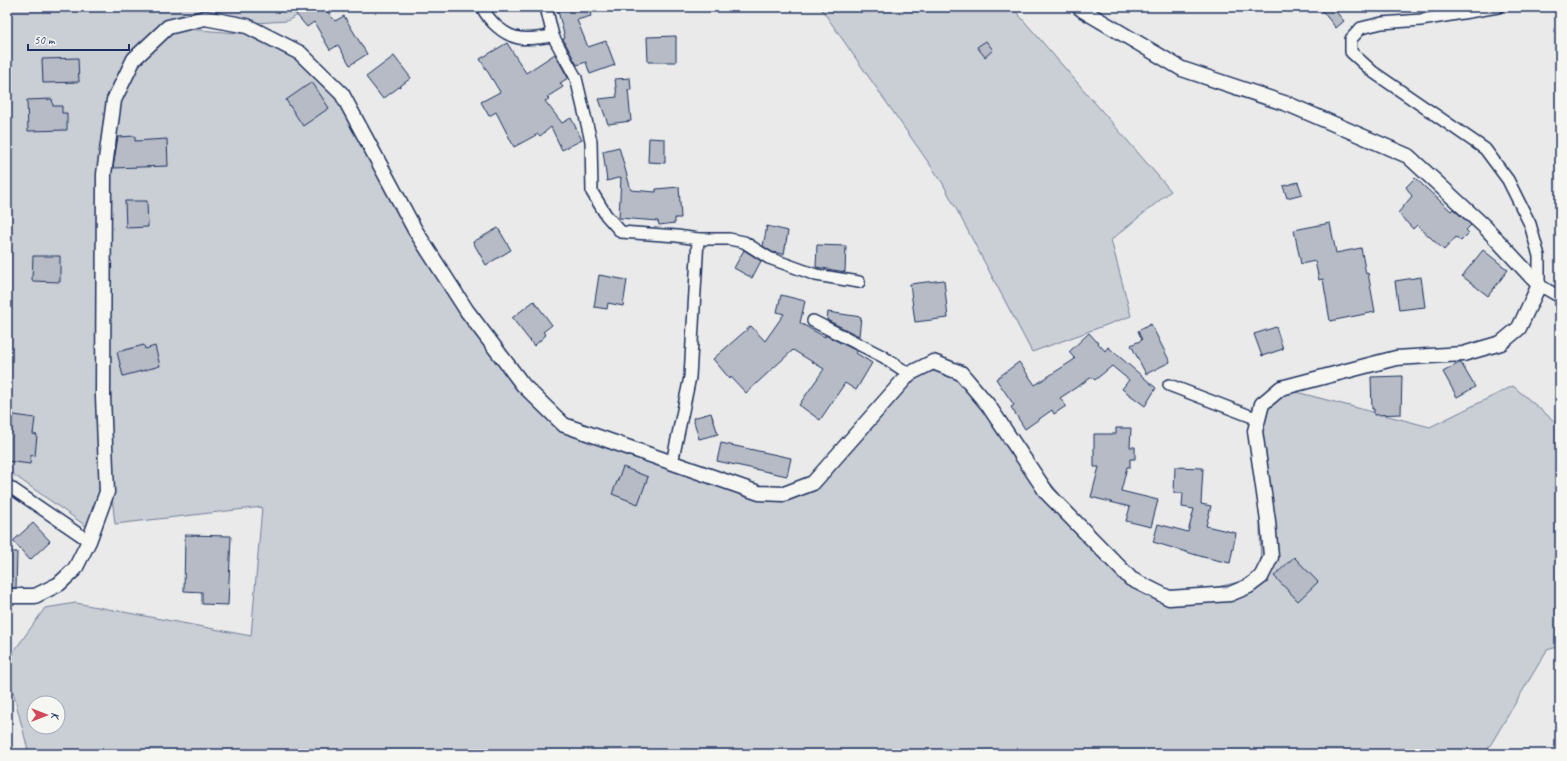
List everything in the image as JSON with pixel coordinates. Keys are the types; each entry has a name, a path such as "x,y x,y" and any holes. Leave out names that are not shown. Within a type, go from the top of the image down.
{"street":[{"path":"482,7 486,14 502,31 519,38 553,36"},
{"path":"546,7 553,36 576,78 591,141 592,192 606,215 621,232 698,239 729,239 744,242 769,258 816,275 859,282"},
{"path":"1080,7 1084,11 1182,69 1290,105 1408,156 1485,227 1539,285 1560,297"},
{"path":"7,596 35,596 59,584 75,568 89,541 107,492 103,397 104,174 114,100 134,59 168,27 205,18 246,26 300,53 342,94 415,230 467,311 522,385 564,425 759,493 784,494 813,483 909,374 933,362 961,373 988,405 1047,493 1131,579 1169,598 1230,594 1249,586 1261,577 1268,564 1271,557 1268,521 1255,431 1262,404 1281,388 1396,358 1463,354 1501,343 1519,328 1539,285 1539,256 1530,224 1508,180 1485,150 1373,72 1351,52 1351,39 1361,28 1382,23 1421,20 1498,7"},
{"path":"672,463 690,377 698,239"},
{"path":"813,321 882,356 909,374"},
{"path":"1169,385 1258,419"},
{"path":"7,485 89,541"}],"shaded area":[{"path":"7,7 313,7 287,21 173,28 263,35 342,94 479,327 564,425 759,493 813,483 909,374 949,369 988,405 1112,560 1169,598 1261,577 1258,419 1281,388 1430,427 1513,386 1560,426 1560,646 1547,650 1485,754 29,754 7,668 7,661 45,608 76,603 251,636 262,507 115,524 106,443 93,531 7,470"},
{"path":"820,7 1012,7 1171,191 1111,240 1131,316 1032,352 942,182"}],"building":[{"path":"290,7 324,7 335,21 344,16 367,54 350,65 338,45 330,50 314,22 307,27"},
{"path":"557,7 589,7 591,16 577,20 588,47 606,41 615,65 590,74 586,62 577,65 563,39 565,38"},
{"path":"1319,7 1332,7 1344,21 1336,28"},
{"path":"676,36 676,62 648,62 647,37"},
{"path":"986,41 993,50 985,57 977,47"},
{"path":"507,43 526,73 555,54 568,78 560,83 563,87 547,97 549,99 545,101 562,123 571,118 582,140 562,150 551,127 540,136 538,134 514,147 496,112 489,116 481,102 500,92 480,59"},
{"path":"394,56 411,78 383,99 366,77"},
{"path":"78,58 79,82 43,83 42,59"},
{"path":"630,78 631,90 628,90 631,121 608,124 599,99 617,97 615,79"},
{"path":"312,82 329,108 303,126 286,100"},
{"path":"52,99 53,106 62,106 62,113 67,113 67,130 28,131 27,100"},
{"path":"135,136 135,141 167,139 168,166 113,168 118,137"},
{"path":"649,138 665,139 665,163 648,162"},
{"path":"619,147 631,190 656,192 656,189 679,187 681,218 675,218 675,223 659,225 658,221 619,218 621,177 607,181 603,151"},
{"path":"1415,178 1451,211 1453,209 1471,225 1466,230 1469,233 1461,241 1456,237 1444,250 1417,225 1413,229 1398,213 1412,196 1406,187"},
{"path":"1298,182 1302,194 1287,198 1283,186"},
{"path":"125,201 147,201 148,227 126,228"},
{"path":"1330,223 1336,253 1361,248 1366,274 1368,273 1375,312 1330,321 1323,279 1319,280 1315,261 1301,264 1294,230"},
{"path":"767,226 788,231 784,254 772,252 763,246"},
{"path":"498,228 511,250 486,265 473,242"},
{"path":"817,245 846,246 845,272 816,267"},
{"path":"744,250 761,261 752,278 734,268"},
{"path":"1483,250 1508,270 1488,296 1462,276"},
{"path":"33,256 60,256 60,282 32,281"},
{"path":"599,275 627,280 623,306 608,303 607,309 594,307"},
{"path":"1421,277 1425,307 1399,310 1395,281"},
{"path":"944,280 948,318 915,322 910,284"},
{"path":"781,295 805,301 800,323 825,337 825,335 857,351 856,353 872,363 856,390 845,383 820,420 799,405 824,369 793,350 746,393 731,377 730,379 713,359 751,326 765,341 784,314 777,312"},
{"path":"534,301 552,325 543,332 546,335 534,346 512,318"},
{"path":"828,312 861,317 859,336 827,320"},
{"path":"1151,324 1170,362 1146,374 1131,345 1142,340 1138,331"},
{"path":"1276,327 1283,349 1262,356 1254,334"},
{"path":"1089,333 1105,351 1108,347 1156,388 1145,406 1122,389 1129,380 1112,366 1095,380 1092,377 1060,398 1066,406 1054,414 1052,410 1025,429 1011,407 1014,405 996,379 1019,362 1035,385 1075,359 1069,352"},
{"path":"144,345 145,349 155,346 160,366 123,376 117,352"},
{"path":"1461,363 1475,387 1457,397 1443,372"},
{"path":"1402,376 1401,414 1374,415 1374,409 1372,409 1371,377"},
{"path":"711,413 718,434 699,439 693,418"},
{"path":"7,414 35,418 33,434 37,435 35,456 31,455 30,464 7,461"},
{"path":"1116,428 1131,428 1130,447 1135,447 1135,459 1130,459 1130,467 1127,467 1121,491 1158,500 1151,527 1126,521 1130,507 1091,497 1099,467 1094,467 1094,434 1116,434"},
{"path":"721,443 791,458 787,476 717,461"},
{"path":"623,467 648,477 638,504 612,494"},
{"path":"1175,467 1203,468 1201,504 1211,506 1206,526 1236,533 1230,563 1203,557 1153,542 1158,524 1188,532 1194,509 1182,507 1183,493 1174,493"},
{"path":"33,523 50,541 30,560 13,541"},
{"path":"185,535 231,536 228,605 202,604 202,592 184,591"},
{"path":"7,552 17,552 16,588 7,588"},
{"path":"1294,557 1318,582 1298,601 1274,576"}]}
